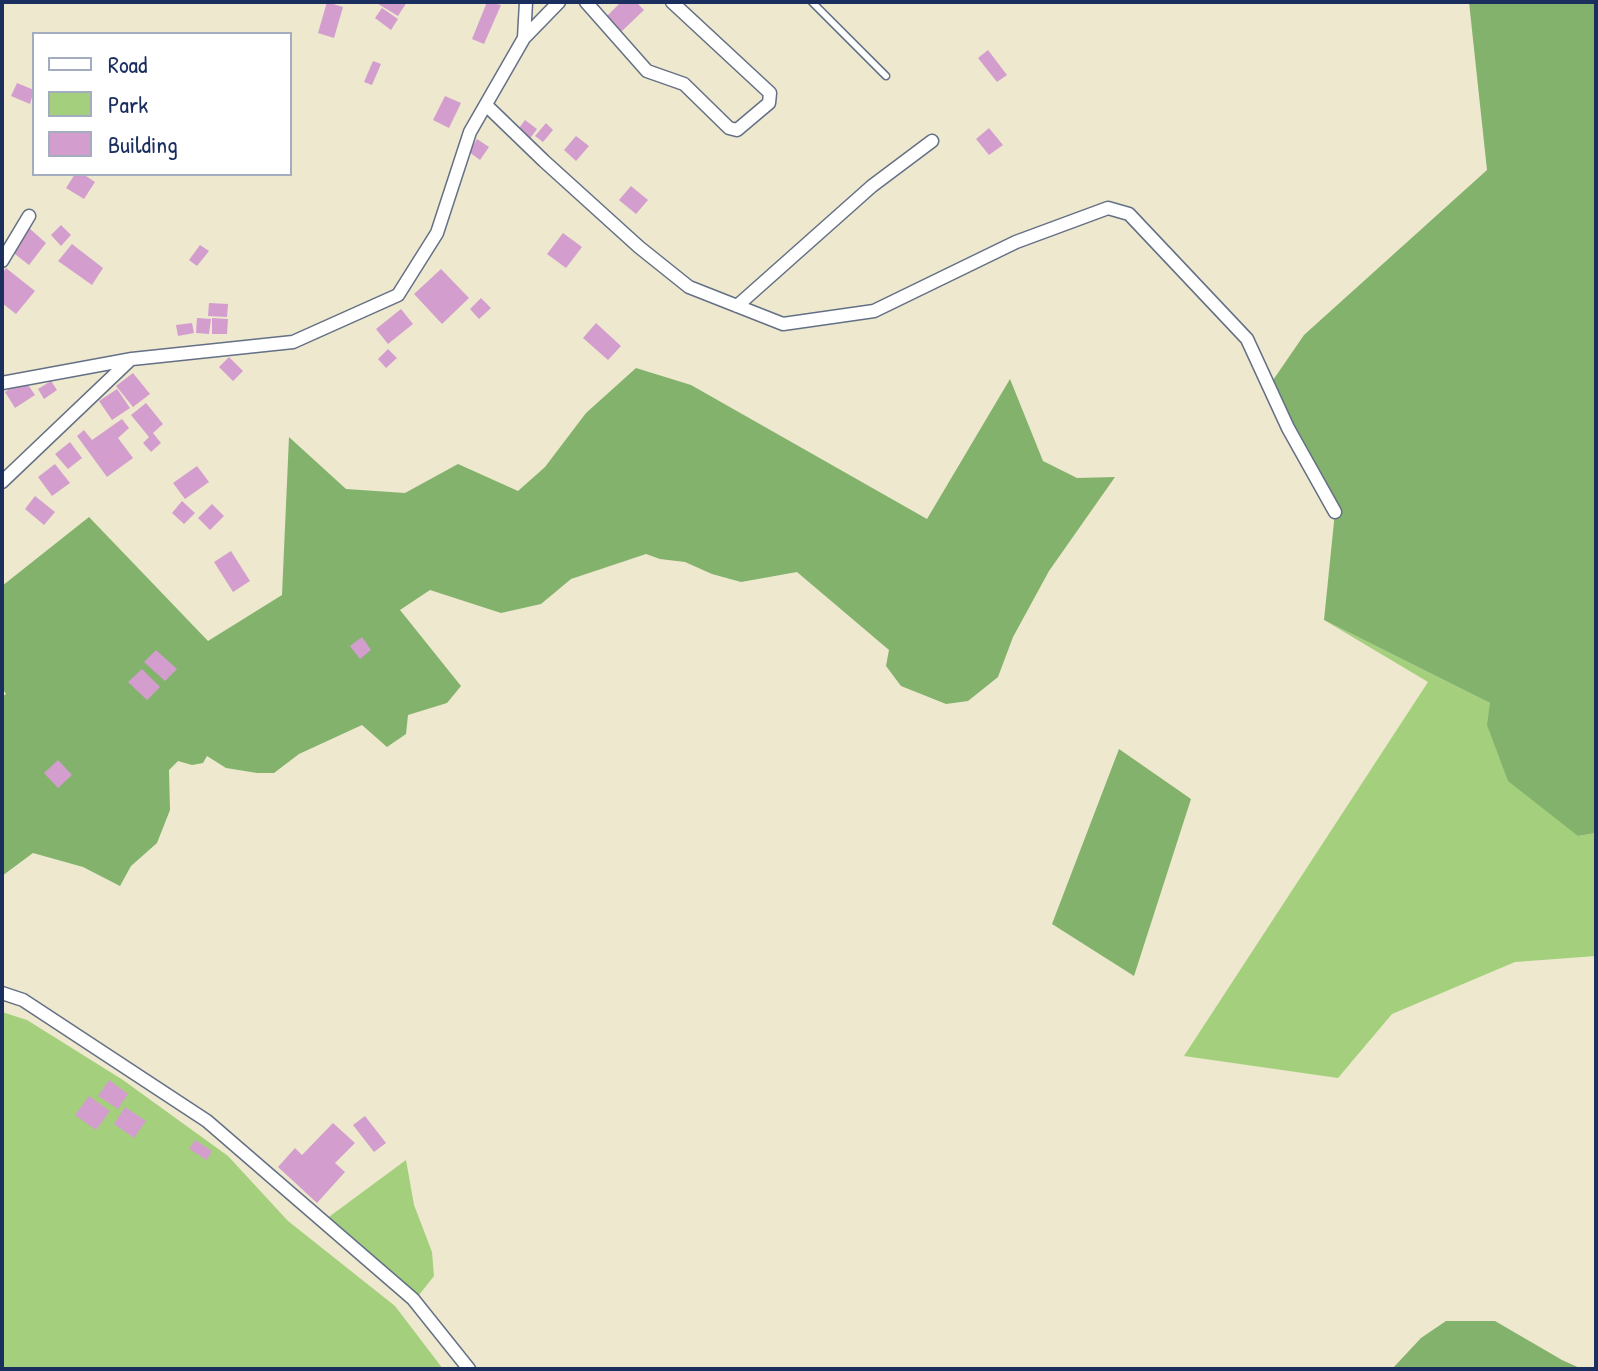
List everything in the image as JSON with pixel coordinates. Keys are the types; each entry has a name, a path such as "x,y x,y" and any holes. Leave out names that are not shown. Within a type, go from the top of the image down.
{"street":[{"path":"524,38 526,2"},
{"path":"2,383 132,359 293,342 398,295 437,233 470,132 524,38 559,2"},
{"path":"586,2 647,71 684,84 729,128 737,130 769,103 770,93 672,2"},
{"path":"486,105 639,247 689,287 783,324 874,311 1016,242 1108,208 1129,214 1247,339 1288,428 1335,512"},
{"path":"737,306 872,186 932,141"},
{"path":"2,261 29,216"},
{"path":"2,482 132,359"},
{"path":"2,993 23,1000 207,1121 413,1299 469,1369"}],"lane":[{"path":"812,2 886,76"}],"green space":[{"path":"1469,2 1596,2 1596,833 1578,836 1508,781 1487,725 1490,703 1324,620 1335,512 1269,386 1304,335 1487,170"},
{"path":"636,368 691,385 927,519 1010,379 1043,461 1077,478 1115,477 1049,571 1013,637 998,677 968,701 946,704 901,686 886,666 889,650 797,572 741,582 685,562 646,554 571,579 541,604 501,613 430,590 400,610 461,686 447,703 408,715 406,734 387,747 362,725 299,754 274,773 226,768 207,756 203,763 192,765 178,761 169,770 170,810 157,843 131,866 120,886 83,867 33,853 2,876 2,697 6,694 2,688 2,586 89,517 208,641 282,595 289,437 346,489 405,493 458,464 518,491 545,467 586,413"},
{"path":"1324,620 1490,703 1578,836 1596,833 1596,956 1515,962 1392,1014 1338,1078 1184,1056 1428,682"},
{"path":"1119,749 1191,799 1134,976 1052,924"},
{"path":"2,1012 27,1020 123,1080 228,1156 288,1221 395,1306 443,1369 2,1369"},
{"path":"406,1160 414,1205 432,1252 434,1276 413,1299 322,1222"},
{"path":"1446,1321 1495,1321 1582,1369 1392,1369 1421,1338"}],"building":[{"path":"327,2 343,7 334,38 318,33"},
{"path":"375,2 407,2 398,16"},
{"path":"487,2 501,5 484,44 472,39"},
{"path":"621,2 636,2 644,10 621,32 606,17"},
{"path":"382,8 398,19 391,30 375,18"},
{"path":"988,50 1007,75 997,82 978,58"},
{"path":"373,61 381,64 372,85 364,82"},
{"path":"17,83 32,89 30,104 11,96"},
{"path":"445,96 461,103 449,128 433,120"},
{"path":"525,120 537,129 528,141 516,132"},
{"path":"546,123 553,130 543,142 535,136"},
{"path":"989,128 1003,145 989,155 976,139"},
{"path":"576,136 589,146 576,161 564,150"},
{"path":"477,139 489,147 480,160 469,152"},
{"path":"74,176 86,176 95,182 84,199 66,188"},
{"path":"631,186 648,200 636,214 619,200"},
{"path":"61,225 71,235 61,246 51,235"},
{"path":"29,228 46,243 29,265 11,251"},
{"path":"563,233 582,247 566,268 547,254"},
{"path":"72,244 103,268 92,285 58,261"},
{"path":"200,245 209,251 197,266 189,260"},
{"path":"6,268 35,291 16,314 2,303 2,274"},
{"path":"441,269 469,298 442,324 414,294"},
{"path":"481,298 491,308 479,319 470,309"},
{"path":"209,303 228,304 227,317 208,316"},
{"path":"401,309 413,324 388,344 376,329"},
{"path":"197,318 211,319 209,334 196,333"},
{"path":"212,318 228,319 227,334 212,334"},
{"path":"192,323 194,333 178,336 176,325"},
{"path":"596,323 621,346 608,360 583,338"},
{"path":"388,349 397,358 386,368 378,359"},
{"path":"229,357 243,371 233,381 219,367"},
{"path":"133,373 150,394 133,407 116,386"},
{"path":"24,379 35,395 15,408 5,392"},
{"path":"51,381 57,390 44,399 38,389"},
{"path":"117,389 130,408 112,420 99,401"},
{"path":"146,403 163,424 153,433 161,443 151,452 143,443 149,437 131,415"},
{"path":"122,419 129,428 118,438 133,458 107,477 77,436 84,430 92,440"},
{"path":"70,442 82,458 68,469 55,454"},
{"path":"55,464 70,483 52,496 38,477"},
{"path":"197,466 209,482 185,499 173,483"},
{"path":"35,496 55,512 44,525 25,509"},
{"path":"182,501 195,513 184,524 172,513"},
{"path":"212,504 224,516 210,530 198,518"},
{"path":"231,551 250,581 233,592 214,562"},
{"path":"362,637 371,650 360,659 350,646"},
{"path":"156,650 177,669 165,681 144,662"},
{"path":"142,669 160,687 147,700 128,682"},
{"path":"58,760 72,775 58,788 44,773"},
{"path":"109,1080 128,1094 118,1109 98,1096"},
{"path":"89,1096 110,1111 96,1130 75,1115"},
{"path":"125,1107 146,1121 134,1138 114,1124"},
{"path":"365,1116 386,1143 374,1152 353,1125"},
{"path":"333,1123 355,1143 335,1163 345,1172 317,1203 278,1167 295,1148 302,1155"},
{"path":"195,1140 212,1151 207,1160 189,1149"}]}
